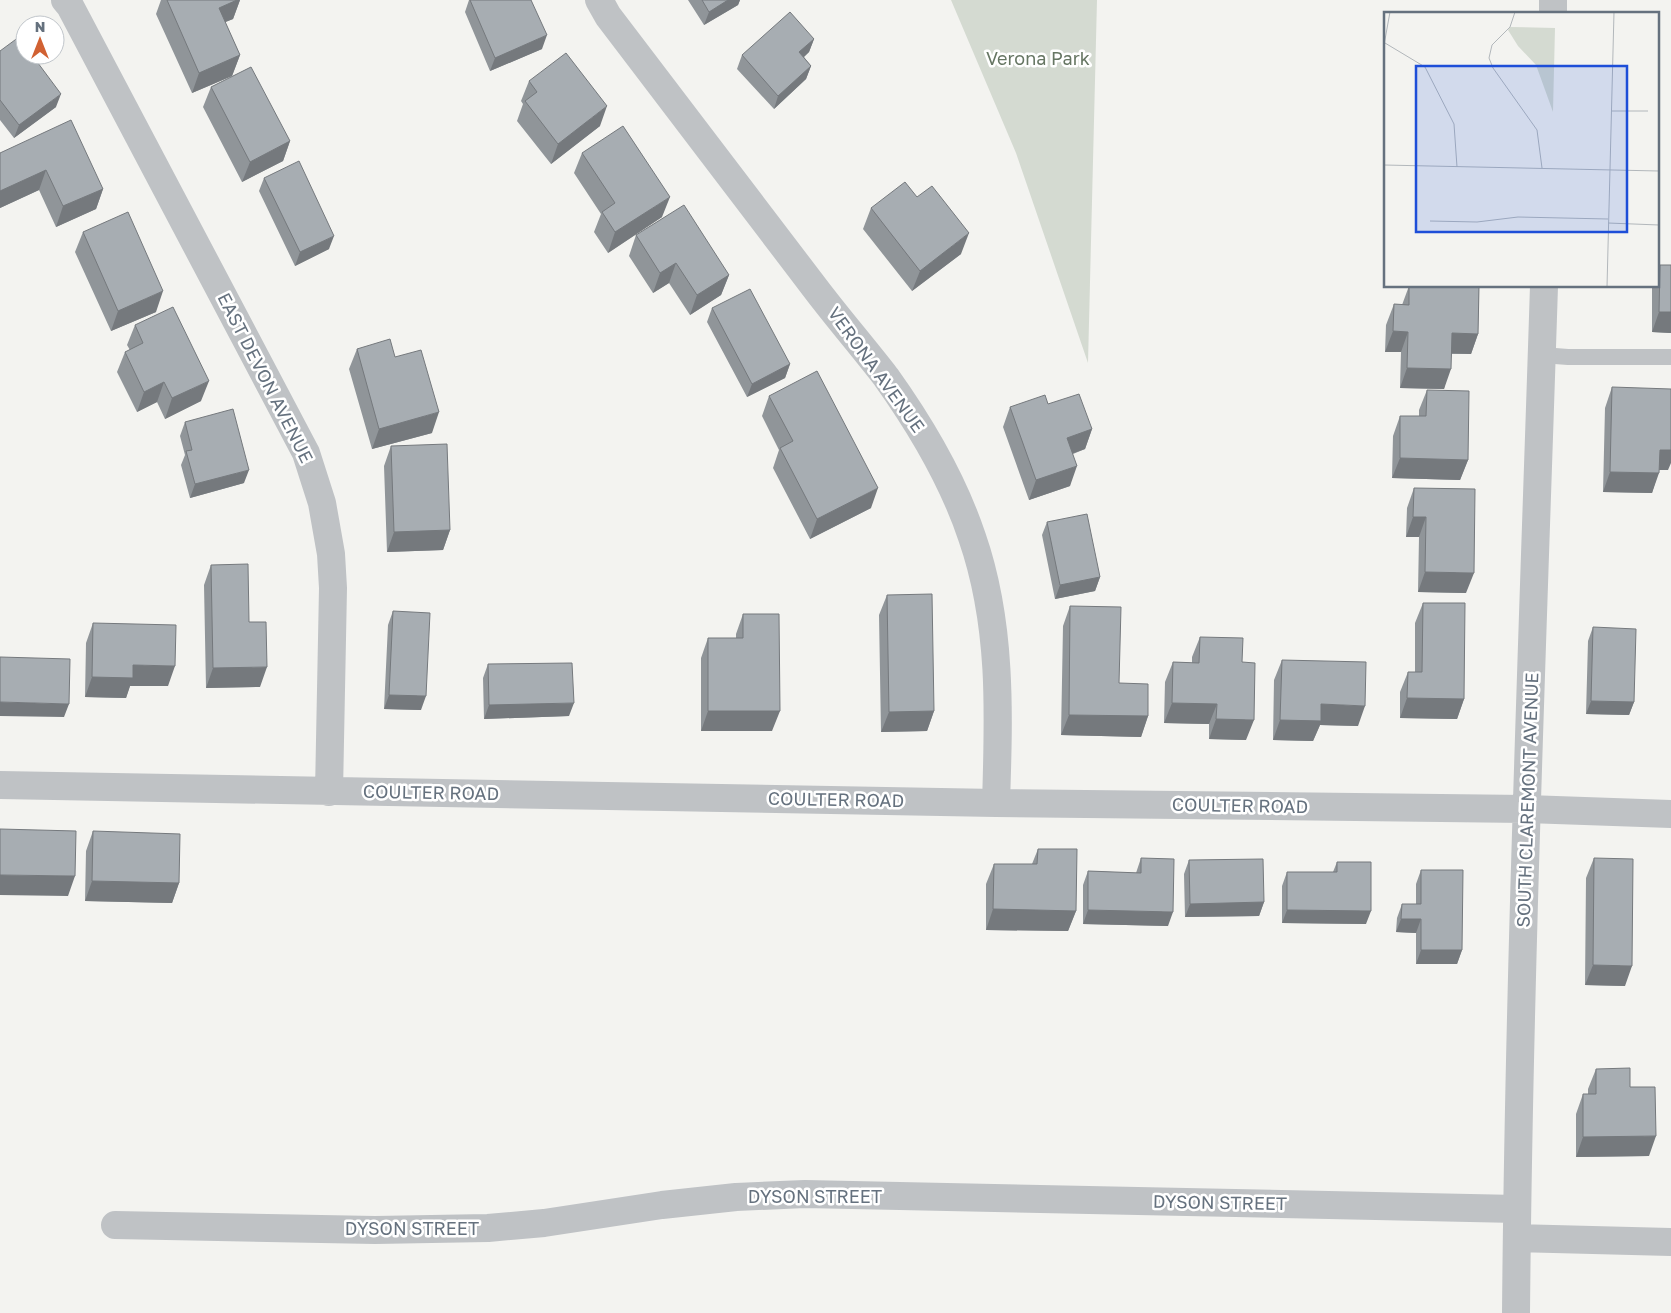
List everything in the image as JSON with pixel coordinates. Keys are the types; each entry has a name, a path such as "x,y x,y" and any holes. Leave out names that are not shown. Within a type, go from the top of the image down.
{"street":[{"name":"EAST DEVON AVENUE","path":"65,0 70,6 306,453 322,502 331,554 330,792"},
{"name":"VERONA AVENUE","path":"599,0 620,32 886,378 930,445 958,500 973,538 986,589 995,638 998,721 996,803"},
{"name":"SOUTH CLAREMONT AVENUE","path":"1516,1313 1517,1209 1544,288"},
{"name":"COULTER ROAD","path":"0,785 996,803 1528,809 1671,814"},
{"name":"DYSON STREET","path":"115,1225 375,1230 488,1228 544,1223 736,1197 805,1194 1517,1209"},
{"path":"1517,1238 1671,1242"}],"lane":[{"path":"1542,355 1568,357 1671,357"}],"green space":[{"name":"Verona Park","path":"951,0 1097,0 1088,363 1016,153"}],"building":[{"path":"167,0 237,0 219,8 240,55 199,73"},
{"path":"470,0 531,0 547,35 495,58"},
{"path":"702,0 728,0 709,12"},
{"path":"790,12 814,39 799,52 811,66 778,96 742,55"},
{"path":"15,40 15,65 39,65 61,94 19,125 0,100 0,51"},
{"path":"566,53 607,106 558,144 525,101 537,92 529,81"},
{"path":"251,67 290,141 250,162 211,87"},
{"path":"71,120 103,189 63,206 46,170 0,191 0,153"},
{"path":"623,126 670,197 615,232 602,212 615,203 582,153"},
{"path":"299,161 334,236 300,252 264,178"},
{"path":"905,182 917,197 932,186 969,233 920,271 871,208"},
{"path":"684,205 729,275 697,295 676,263 660,273 636,235"},
{"path":"128,212 163,291 118,311 83,232"},
{"path":"1660,265 1671,265 1671,312 1659,312"},
{"path":"1409,288 1479,288 1478,334 1452,333 1451,369 1407,368 1408,332 1393,331 1394,304 1409,305"},
{"path":"750,289 790,364 752,384 712,308"},
{"path":"173,307 209,381 172,398 164,382 144,392 125,352 143,343 135,325"},
{"path":"390,339 395,357 421,350 439,412 379,429 357,349"},
{"path":"817,371 878,488 817,519 780,448 793,441 769,396"},
{"path":"1612,387 1671,389 1671,450 1660,450 1659,473 1610,472"},
{"path":"1427,390 1469,391 1468,460 1400,458 1400,416 1426,416"},
{"path":"1079,394 1092,429 1067,438 1077,466 1036,480 1010,407 1045,395 1048,404"},
{"path":"233,409 249,470 195,484 186,451 192,450 185,422"},
{"path":"447,444 450,530 394,532 391,446"},
{"path":"1414,488 1475,489 1474,573 1425,572 1426,517 1413,517"},
{"path":"1087,514 1100,577 1060,585 1047,522"},
{"path":"248,564 249,622 266,622 267,667 213,668 211,565"},
{"path":"932,594 934,711 889,712 887,595"},
{"path":"1423,603 1465,603 1464,699 1407,698 1408,672 1422,672"},
{"path":"1070,606 1121,607 1119,683 1148,684 1148,716 1069,715"},
{"path":"393,611 430,613 426,696 389,695"},
{"path":"743,614 779,614 780,711 708,711 708,638 743,638"},
{"path":"93,623 176,625 175,666 133,665 133,678 92,677"},
{"path":"1593,627 1636,629 1634,702 1591,701"},
{"path":"1200,637 1243,638 1242,662 1255,663 1254,720 1216,719 1217,704 1172,703 1173,662 1199,663"},
{"path":"0,657 70,659 69,704 0,702"},
{"path":"1282,660 1366,662 1365,706 1321,704 1321,721 1280,720"},
{"path":"572,663 574,703 489,705 488,664"},
{"path":"0,829 76,831 75,876 0,875"},
{"path":"93,831 180,834 179,883 92,881"},
{"path":"1038,849 1077,849 1076,911 993,909 994,864 1037,864"},
{"path":"1141,858 1174,859 1173,912 1088,910 1088,871 1141,873"},
{"path":"1594,858 1633,859 1632,966 1593,965"},
{"path":"1263,859 1264,902 1190,904 1189,860"},
{"path":"1337,862 1371,862 1371,911 1287,910 1287,872 1337,872"},
{"path":"1421,870 1463,870 1462,950 1421,950 1421,919 1401,919 1402,904 1421,904"},
{"path":"1630,1068 1630,1087 1655,1087 1656,1136 1583,1137 1583,1094 1596,1094 1596,1069"}]}
